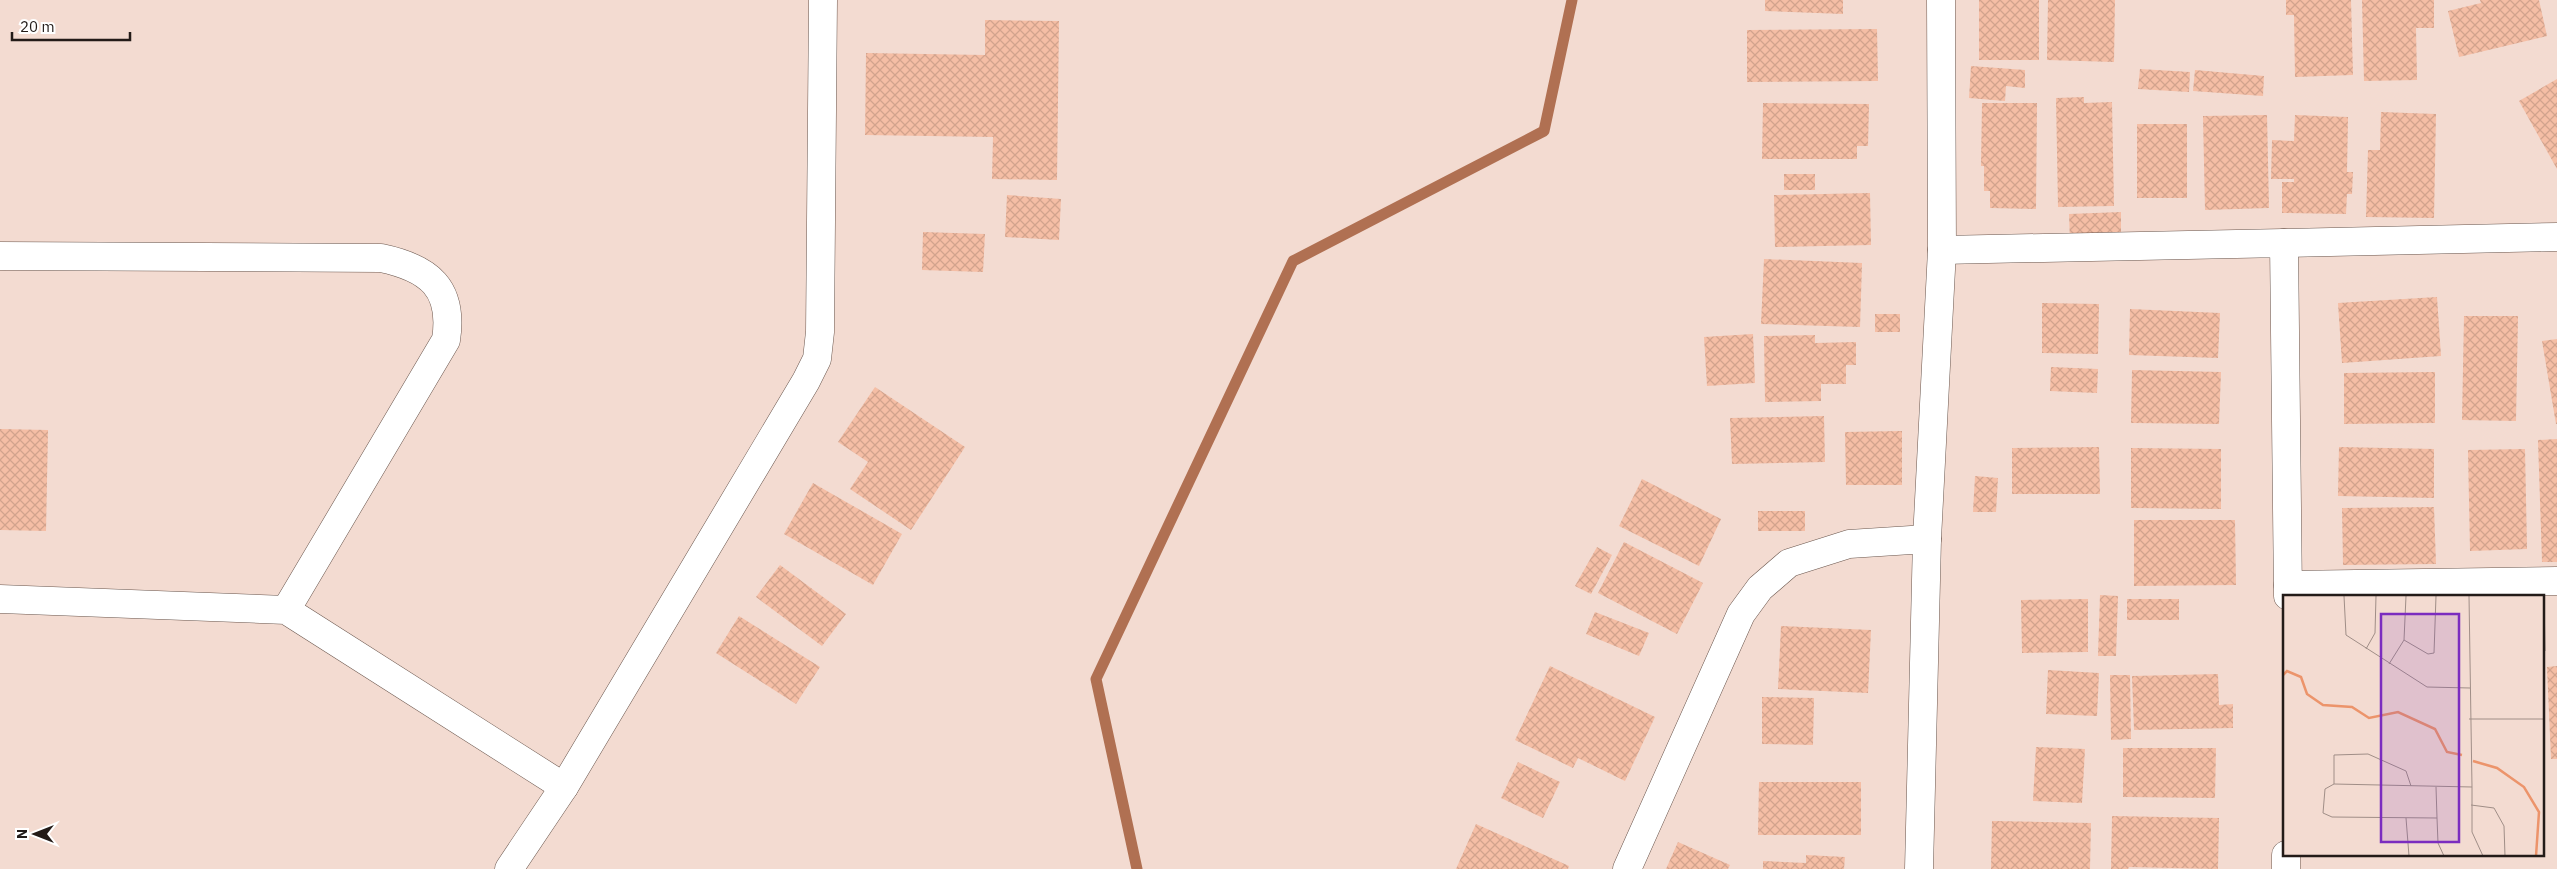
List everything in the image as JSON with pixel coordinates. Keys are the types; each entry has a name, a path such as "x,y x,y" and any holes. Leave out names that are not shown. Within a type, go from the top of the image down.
{"street":[{"path":"509,869 564,786 806,381 816,359 820,332 823,0"},
{"path":"1919,869 1926,539 1942,250 1941,0"},
{"path":"1942,250 2557,237"},
{"path":"2284,243 2288,591 2557,581"},
{"path":"0,256 381,258 407,263 433,279 446,300 450,319 446,340 286,610"},
{"path":"1626,869 1741,614 1760,588 1789,563 1849,544 1926,539"},
{"path":"0,599 286,610 564,786"},
{"path":"2286,856 2286,869"}],"building":[{"path":"1765,0 1843,0 1843,14 1765,11"},
{"path":"1979,0 2039,0 2039,60 1979,60"},
{"path":"2048,0 2115,0 2114,62 2047,60"},
{"path":"2286,0 2351,0 2353,75 2295,77 2294,15 2286,15"},
{"path":"2362,0 2434,0 2434,28 2416,28 2417,80 2364,81"},
{"path":"2480,0 2539,0 2547,36 2459,57 2448,11 2481,3"},
{"path":"985,20 1059,21 1057,180 992,179 993,137 865,135 866,53 985,55"},
{"path":"1877,29 1878,81 1747,82 1747,30"},
{"path":"1971,66 2025,70 2025,88 2006,86 2005,101 1969,98"},
{"path":"2140,69 2190,72 2189,92 2138,89"},
{"path":"2195,70 2264,76 2263,96 2193,91"},
{"path":"2557,79 2557,169 2519,101"},
{"path":"2084,97 2084,103 2112,102 2114,206 2058,207 2056,98"},
{"path":"1763,103 1869,104 1868,146 1857,146 1857,159 1762,159"},
{"path":"1982,103 2037,103 2036,209 1990,208 1990,191 1984,191 1984,166 1981,166"},
{"path":"2381,112 2436,114 2434,218 2366,217 2368,150 2380,150"},
{"path":"2267,115 2269,208 2205,210 2203,116"},
{"path":"2295,115 2348,117 2347,172 2353,172 2352,194 2347,194 2346,214 2282,213 2282,182 2294,182 2294,179 2271,179 2272,140 2294,141"},
{"path":"2137,124 2187,124 2187,198 2137,198"},
{"path":"1784,174 1815,174 1815,190 1784,190"},
{"path":"1870,193 1871,245 1775,247 1774,195"},
{"path":"1007,195 1061,199 1059,240 1005,237"},
{"path":"2121,212 2121,242 2070,242 2069,214"},
{"path":"923,232 985,234 983,272 922,270"},
{"path":"1764,259 1862,263 1860,327 1761,324"},
{"path":"2437,297 2441,356 2342,363 2338,303"},
{"path":"2042,303 2099,304 2098,354 2042,353"},
{"path":"2130,309 2220,313 2218,358 2129,355"},
{"path":"1875,314 1900,314 1900,332 1875,332"},
{"path":"2464,316 2518,316 2516,421 2462,420"},
{"path":"1753,334 1755,383 1707,386 1704,337"},
{"path":"1815,335 1815,343 1856,342 1856,365 1846,365 1846,384 1821,384 1821,401 1765,402 1764,336"},
{"path":"2557,339 2557,424 2556,424 2542,341"},
{"path":"2051,367 2098,369 2097,393 2050,391"},
{"path":"2132,370 2221,372 2219,424 2131,423"},
{"path":"2435,372 2435,423 2344,424 2344,373"},
{"path":"875,387 965,447 911,530 850,489 868,462 838,442"},
{"path":"1824,416 1825,462 1732,464 1730,418"},
{"path":"0,429 48,430 46,531 0,530"},
{"path":"1902,431 1902,485 1846,485 1845,432"},
{"path":"2557,439 2557,562 2542,562 2538,440"},
{"path":"2099,447 2100,494 2012,494 2012,448"},
{"path":"2339,447 2434,449 2434,498 2338,496"},
{"path":"2131,448 2221,449 2221,509 2131,508"},
{"path":"2525,449 2527,549 2470,551 2468,450"},
{"path":"1975,476 1998,478 1996,512 1973,512"},
{"path":"1642,479 1721,519 1699,566 1619,526"},
{"path":"813,483 902,534 873,585 784,534"},
{"path":"2434,507 2436,564 2343,565 2342,508"},
{"path":"1758,511 1805,511 1805,531 1758,531"},
{"path":"2134,520 2235,520 2236,585 2134,586"},
{"path":"1624,542 1703,583 1677,634 1598,593"},
{"path":"1597,547 1612,555 1591,594 1575,586"},
{"path":"780,565 846,614 822,646 756,597"},
{"path":"2100,595 2118,596 2116,656 2098,656"},
{"path":"2088,599 2088,652 2022,653 2021,600"},
{"path":"2127,599 2179,599 2179,620 2127,620"},
{"path":"1595,612 1649,633 1639,656 1586,634"},
{"path":"739,616 820,667 796,704 716,653"},
{"path":"1781,626 1871,630 1868,693 1778,689"},
{"path":"1550,666 1655,717 1625,781 1578,758 1573,768 1515,740"},
{"path":"2557,666 2557,759 2551,759 2547,667"},
{"path":"2048,670 2099,673 2097,716 2046,714"},
{"path":"2218,674 2219,705 2233,704 2233,728 2134,730 2132,676"},
{"path":"2110,675 2130,675 2131,739 2111,740"},
{"path":"1762,697 1814,698 1813,745 1762,744"},
{"path":"2036,747 2085,749 2082,803 2033,801"},
{"path":"2123,748 2216,748 2215,798 2123,797"},
{"path":"1518,762 1560,782 1543,818 1501,798"},
{"path":"1759,782 1861,782 1861,835 1758,835"},
{"path":"2112,816 2219,818 2218,869 2129,867 2128,869 2111,869"},
{"path":"1992,821 2091,823 2090,869 1991,869"},
{"path":"1476,824 1569,866 1568,869 1456,869"},
{"path":"1678,842 1730,865 1728,869 1666,869"},
{"path":"1806,855 1845,857 1844,869 1763,869 1763,861 1806,863"}],"waterway":[{"path":"1137,869 1096,679 1293,261 1544,131 1572,0"}]}
